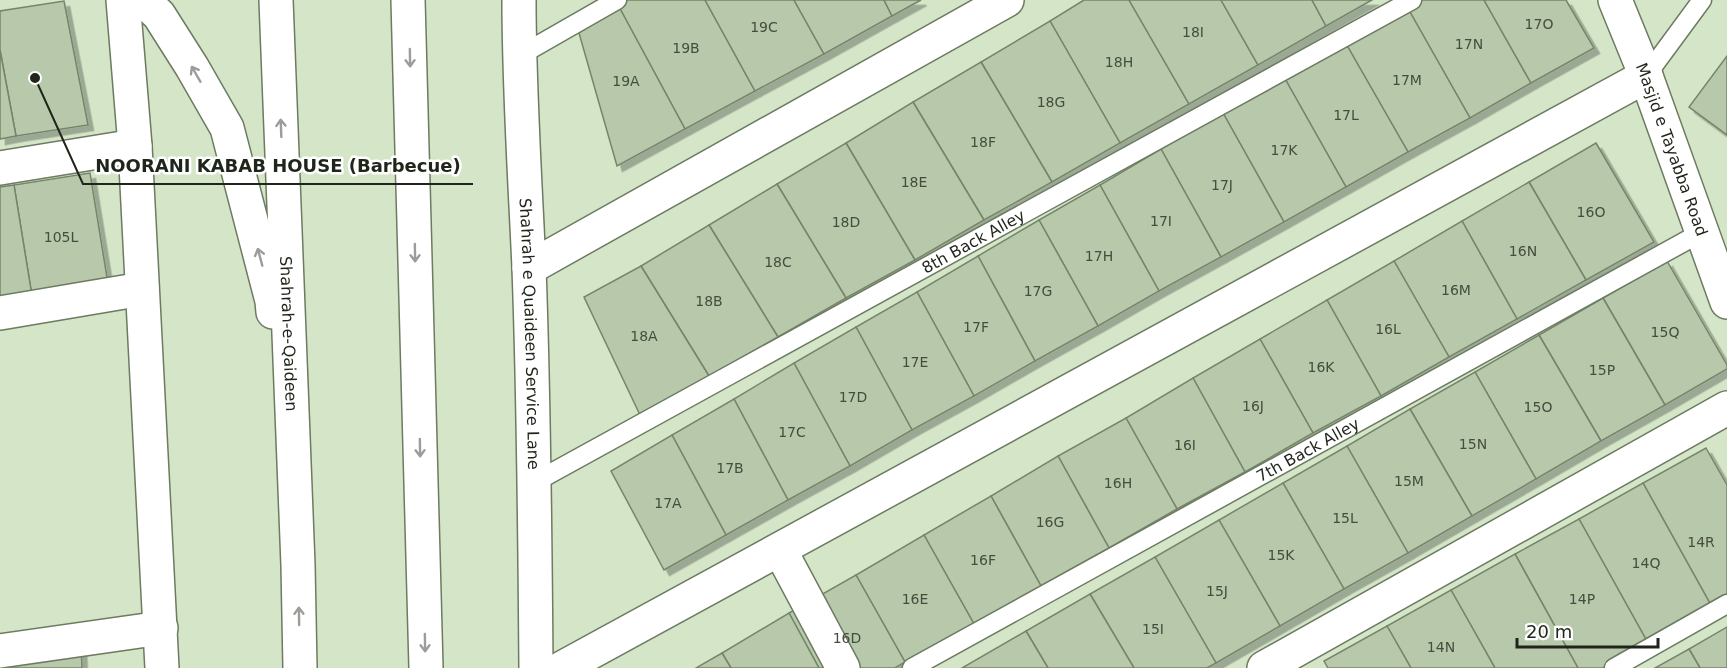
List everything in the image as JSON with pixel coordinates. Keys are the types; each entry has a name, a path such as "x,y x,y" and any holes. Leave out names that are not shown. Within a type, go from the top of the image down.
{"street":[{"path":"123,0 135,146 162,668"},
{"path":"143,0 159,15 227,128 272,301 298,565"},
{"name":"Shahrah-e-Qaideen","path":"276,0 300,668"},
{"path":"408,0 426,668"},
{"name":"Shahrah e Quaideen Service Lane","path":"519,0 519,56 529,268 535,482 536,668"},
{"path":"529,268 1007,0"},
{"name":"Masjid e Tayabba Road","path":"1615,0 1646,76 1726,294"},
{"path":"562,668 1646,76"},
{"path":"0,168 135,146"},
{"path":"0,313 142,289"},
{"path":"1264,668 1727,408"},
{"path":"780,550 843,668"},
{"path":"0,651 160,628"}],"lane":[{"path":"519,56 617,0"},
{"name":"8th Back Alley","path":"535,482 1412,0"},
{"path":"1646,76 1702,0"},
{"name":"7th Back Alley","path":"912,668 1702,232"},
{"path":"1614,668 1727,604"}],"building":[{"path":"627,0 705,0 755,91 685,129 618,5"},
{"path":"705,0 794,0 824,54 755,91"},
{"path":"794,0 884,0 892,16 824,54"},
{"path":"884,0 921,0 892,16"},
{"path":"1084,0 1129,0 1189,104 1120,143 1050,21"},
{"path":"1129,0 1221,0 1258,65 1189,104"},
{"path":"1221,0 1312,0 1326,26 1258,65"},
{"path":"1312,0 1372,0 1326,26"},
{"path":"1415,0 1484,0 1531,83 1470,118 1406,5"},
{"path":"1484,0 1566,0 1594,48 1531,83"},
{"path":"64,1 88,125 16,136 0,50 0,11"},
{"path":"618,5 685,129 617,166 579,33"},
{"path":"1406,5 1470,118 1408,152 1345,42"},
{"path":"1050,21 1120,143 1052,182 981,62"},
{"path":"1345,42 1408,152 1346,187 1284,77"},
{"path":"0,50 16,136 0,139"},
{"path":"1727,56 1727,135 1689,107"},
{"path":"981,62 1052,182 984,220 913,102"},
{"path":"1284,77 1346,187 1284,222 1223,113"},
{"path":"913,102 984,220 915,260 846,143"},
{"path":"1223,113 1284,222 1221,257 1161,149"},
{"path":"846,143 915,260 846,298 777,184"},
{"path":"1596,143 1654,242 1586,280 1529,182"},
{"path":"1161,149 1221,257 1159,291 1100,185"},
{"path":"90,173 109,290 33,302 14,185"},
{"path":"1529,182 1586,280 1517,319 1462,221"},
{"path":"777,184 846,298 778,337 709,225"},
{"path":"14,185 33,302 0,307 0,187"},
{"path":"1100,185 1159,291 1098,326 1039,220"},
{"path":"1039,220 1098,326 1035,361 978,256"},
{"path":"1462,221 1517,319 1449,357 1394,261"},
{"path":"709,225 778,337 709,376 641,266"},
{"path":"978,256 1035,361 974,396 917,292"},
{"path":"1394,261 1449,357 1381,396 1327,300"},
{"path":"1667,261 1727,365 1727,369 1665,405 1603,298"},
{"path":"641,266 709,376 640,415 584,297"},
{"path":"917,292 974,396 912,430 856,327"},
{"path":"1603,298 1665,405 1601,441 1539,335"},
{"path":"1327,300 1381,396 1313,433 1260,339"},
{"path":"856,327 912,430 850,466 794,363"},
{"path":"1539,335 1601,441 1536,479 1475,372"},
{"path":"1260,339 1313,433 1245,472 1193,378"},
{"path":"794,363 850,466 788,500 734,399"},
{"path":"1475,372 1536,479 1472,516 1410,409"},
{"path":"1193,378 1245,472 1177,509 1126,418"},
{"path":"734,399 788,500 726,535 672,435"},
{"path":"1410,409 1472,516 1408,553 1347,446"},
{"path":"1126,418 1177,509 1109,548 1058,456"},
{"path":"672,435 726,535 664,570 611,471"},
{"path":"1347,446 1408,553 1344,589 1283,483"},
{"path":"1706,448 1727,485 1727,599 1712,607 1643,483"},
{"path":"1058,456 1109,548 1041,586 991,496"},
{"path":"1283,483 1344,589 1280,626 1219,520"},
{"path":"1643,483 1712,607 1648,643 1579,519"},
{"path":"991,496 1041,586 974,624 924,535"},
{"path":"1579,519 1648,643 1603,668 1578,668 1515,554"},
{"path":"1219,520 1280,626 1216,663 1155,557"},
{"path":"924,535 974,624 905,662 856,575"},
{"path":"1515,554 1578,668 1495,668 1451,590"},
{"path":"1155,557 1216,663 1207,668 1134,668 1090,594"},
{"path":"856,575 905,662 895,668 819,668 789,613"},
{"path":"1451,590 1495,668 1411,668 1387,626"},
{"path":"1090,594 1134,668 1048,668 1026,631"},
{"path":"789,613 819,668 731,668 722,653"},
{"path":"1387,626 1411,668 1328,668 1324,661"},
{"path":"1727,627 1727,668 1700,668 1689,649"},
{"path":"1026,631 1048,668 962,668"},
{"path":"81,643 82,668 0,668 0,662"},
{"path":"1689,649 1700,668 1655,668"},
{"path":"722,653 731,668 696,668"}],"place":[{"name":"NOORANI KABAB HOUSE (Barbecue)","path":"35,78"}]}
